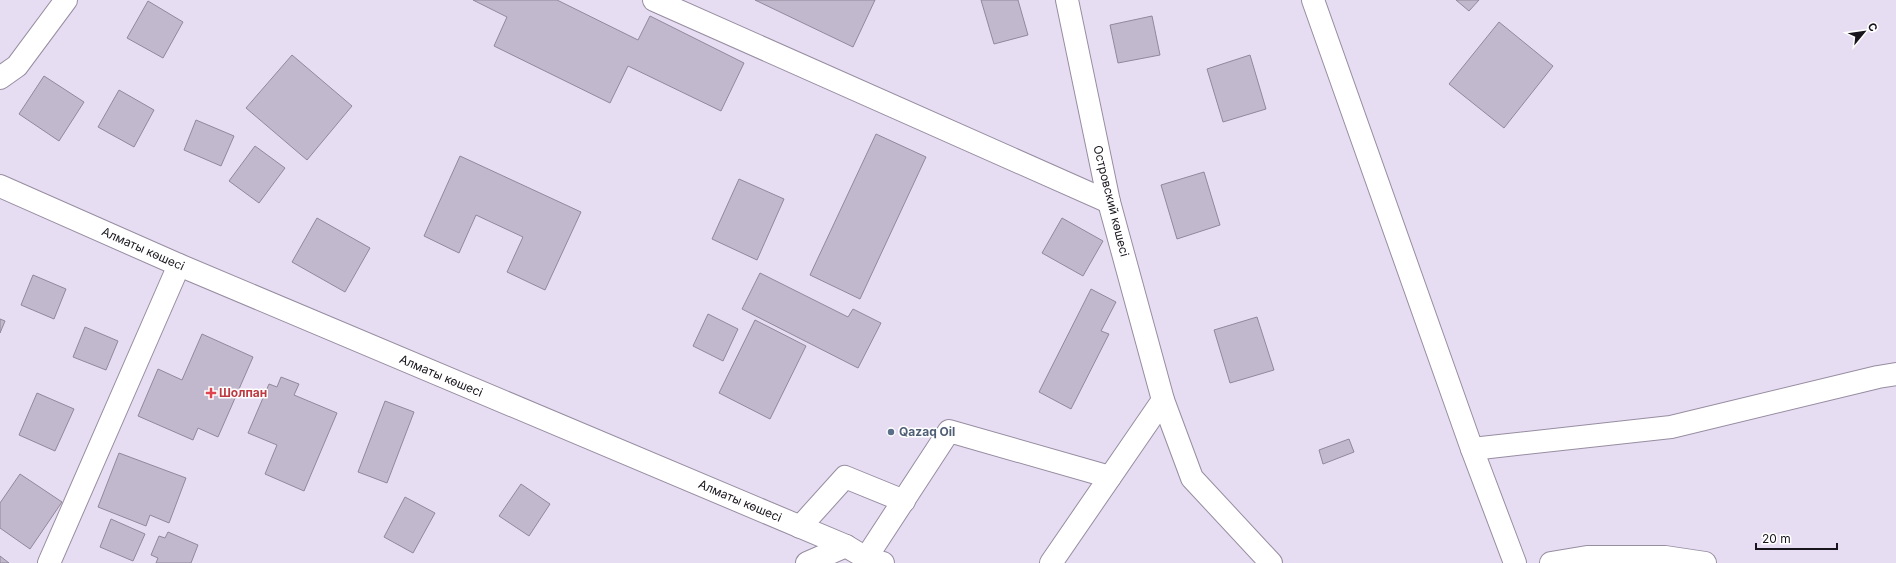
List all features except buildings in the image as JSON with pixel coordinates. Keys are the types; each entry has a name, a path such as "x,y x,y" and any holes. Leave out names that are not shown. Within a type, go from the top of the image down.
{"street":[{"path":"0,78 17,66 66,0"},
{"path":"654,0 1109,202"},
{"name":"Островский көшесі","path":"1067,0 1109,202 1163,400 1192,478 1272,563"},
{"path":"1313,0 1472,449 1515,563"},
{"name":"Алматы көшесі","path":"0,186 179,265 846,546 875,561"},
{"path":"49,563 179,265"},
{"path":"1472,449 1671,427 1878,377 1896,374"},
{"path":"1051,563 1163,400"},
{"path":"875,561 904,501 949,431 1110,477"},
{"path":"800,527 845,477 904,501"},
{"path":"808,563 846,546"},
{"path":"1551,563 1588,557 1665,557 1705,563"}],"place":[{"name":"Шолпан","path":"211,393"},
{"name":"Qazaq Oil","path":"891,432"}]}
